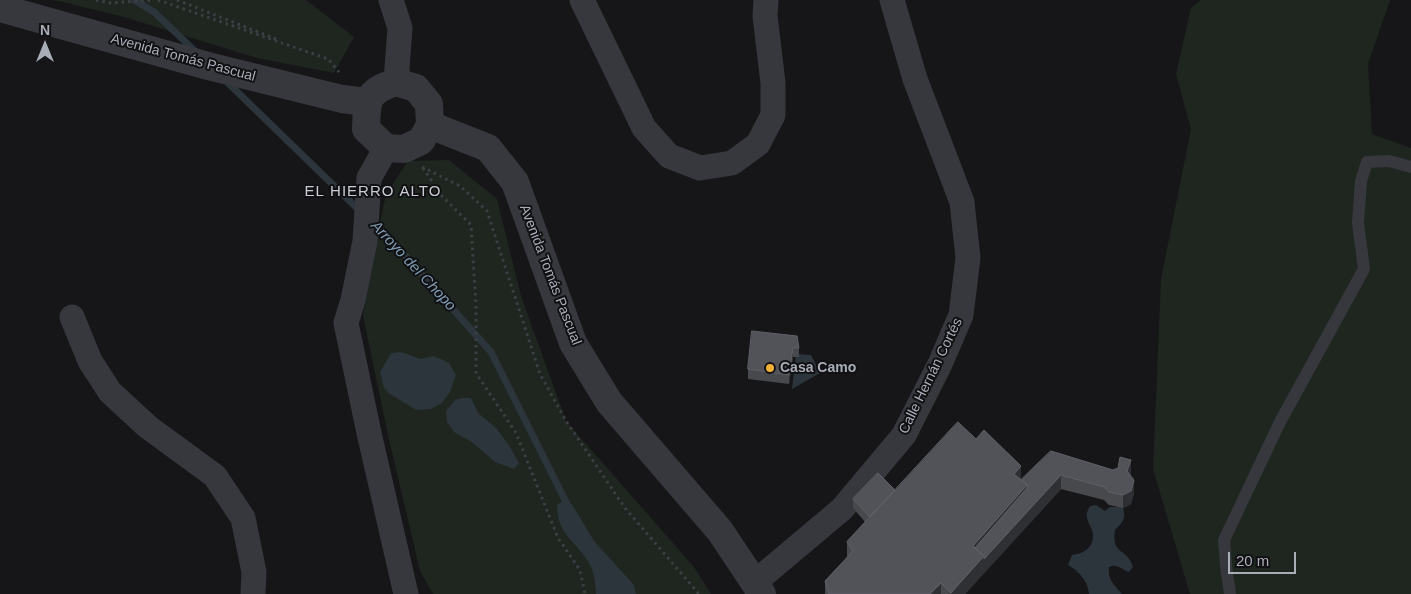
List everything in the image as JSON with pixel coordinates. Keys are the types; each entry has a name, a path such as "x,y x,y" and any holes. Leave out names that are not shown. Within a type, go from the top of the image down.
{"street":[{"path":"391,0 400,28 396,82"},
{"path":"582,0 644,128 669,156 700,168 732,163 758,144 773,115 773,84 766,0"},
{"name":"Calle Hernán Cortés","path":"758,588 842,509 904,434 940,364 961,316 968,258 962,202 914,79 892,0"},
{"name":"Avenida Tomás Pascual","path":"0,8 208,66 342,99 367,102"},
{"path":"396,82 416,88 429,104 430,125 420,140 404,149 386,148 366,129 367,102 378,88 396,82"},
{"name":"Avenida Tomás Pascual","path":"430,125 488,148 515,182 573,342 609,402 720,531 758,588"},
{"path":"386,148 369,178 365,241 353,300 346,323 406,594"},
{"path":"72,317 90,360 110,392 148,427 215,476 234,504 243,518 254,572 253,594"}],"lane":[{"path":"1230,594 1224,540 1280,422 1364,269 1358,223 1361,182 1367,162 1389,161 1411,167"}],"path":[{"path":"96,0 109,3 154,0"},
{"path":"158,0 328,59 177,0"},
{"path":"586,594 580,570 558,538 516,433 476,373 476,306 472,225 442,196 423,168 460,186 487,211 540,374 566,421 625,508 699,594"}],"shaded area":[{"path":"54,0 306,0 354,37 334,73 257,58 124,17"},
{"path":"1201,0 1390,0 1368,64 1372,134 1411,148 1411,594 1190,594 1153,469 1161,279 1191,129 1176,74 1191,8"},
{"path":"449,160 497,199 521,296 566,421 694,567 711,594 433,594 420,571 388,435 363,316 386,194 408,161"},
{"path":"401,352 421,359 433,356 449,363 456,375 450,392 442,403 431,409 416,410 390,394 384,388 380,372 391,353"},
{"path":"796,354 811,355 820,373 792,389"},
{"path":"471,398 478,413 496,428 508,444 519,463 514,469 495,462 472,442 454,432 447,422 446,411 455,400"},
{"path":"568,501 594,541 634,585 636,594 596,594 591,567 565,532 558,516 557,505"},
{"path":"1096,505 1105,511 1110,507 1123,507 1123,520 1115,530 1115,544 1127,556 1133,567 1129,572 1117,566 1109,567 1109,575 1112,582 1122,594 1089,594 1087,585 1082,577 1068,565 1072,555 1084,551 1092,543 1093,534 1087,512 1090,506"}],"building":[{"name":"Casa Camo","path":"752,331 797,336 799,348 793,348 789,375 748,369"},
{"path":"958,422 976,439 984,430 1021,466 1014,474 1027,485 973,546 984,556 951,593 941,583 930,594 829,594 825,581 853,551 847,542"},
{"path":"1051,451 1113,470 1118,468 1120,457 1131,460 1127,471 1134,480 1131,491 1123,495 1109,492 1104,487 1061,475 984,559 984,556 975,548 1027,488 1027,485 1021,480"},
{"path":"878,473 895,490 870,517 853,499"}],"waterway":[{"name":"Arroyo del Chopo","path":"134,0 154,12 197,53"},
{"name":"Arroyo del Chopo","path":"226,81 360,211"},
{"name":"Arroyo del Chopo","path":"372,221 491,352 569,508"}],"place":[{"name":"Casa Camo","path":"770,368"}],"district":[{"name":"EL HIERRO ALTO","path":"373,192"}]}
